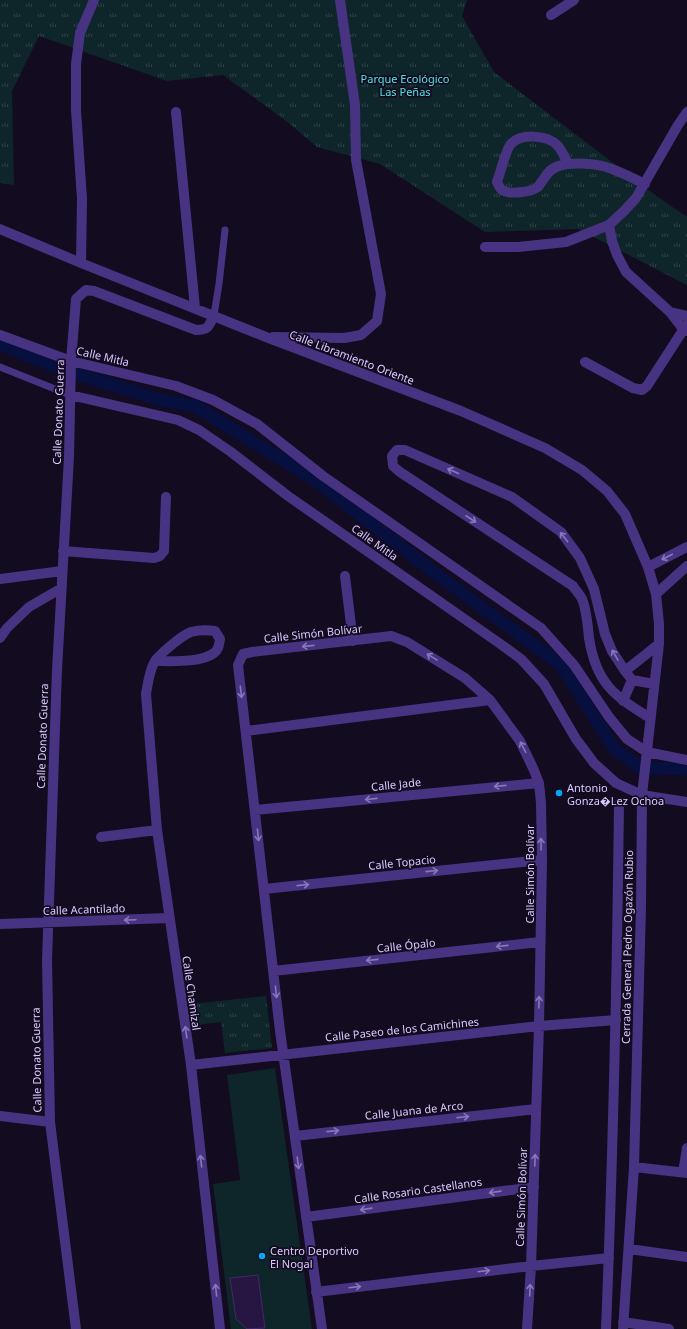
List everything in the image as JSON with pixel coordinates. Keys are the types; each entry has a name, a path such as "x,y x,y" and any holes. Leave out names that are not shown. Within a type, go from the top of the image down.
{"street":[{"path":"81,263 82,199 76,110 76,64 80,33 94,0"},
{"path":"266,337 344,338 361,335 377,321 381,294 356,160 355,105 340,0"},
{"path":"551,15 574,0"},
{"path":"176,112 195,308"},
{"path":"485,246 518,247 566,242 609,226 636,198 687,112"},
{"path":"568,164 557,145 549,140 530,136 518,139 510,144 497,182 499,188 504,191 530,191 538,186 548,172 555,167 568,164 599,164 613,168 645,184"},
{"path":"585,362 633,388 642,390 647,386 686,328 626,272 617,255 609,226"},
{"name":"Calle Libramiento Oriente","path":"0,229 266,337 461,411 545,448 576,466 607,491 625,514 648,567"},
{"name":"Calle Donato Guerra","path":"76,1329 50,1122 47,960 60,589 69,457 71,366 76,299 86,290 94,291 196,330 203,330 209,326 214,315"},
{"path":"670,312 687,316"},
{"name":"Calle Mitla","path":"0,335 71,366 176,386 213,400 257,424 323,476 541,628 574,665 609,717 646,757"},
{"name":"Calle Mitla","path":"71,391 178,420 199,430 231,452 288,496 521,659 544,684 576,739 594,763 616,783 642,795 687,802"},
{"path":"650,718 623,701 608,687 596,668 582,599 573,586 400,472 393,466 392,456 397,450 405,450 512,497 561,532 580,558 594,590 605,634 612,651 632,680 654,684"},
{"path":"63,552 154,558 160,556 164,551 166,498"},
{"path":"648,567 687,547"},
{"path":"656,594 687,566"},
{"name":"Cerrada General Pedro Ogazón Rubio","path":"623,1325 634,1167 641,907 642,795 659,644 656,594 648,567"},
{"path":"0,579 62,571"},
{"path":"345,576 353,641"},
{"path":"0,638 7,628 29,607 60,589"},
{"name":"Calle Chamizal","path":"155,661 200,659 214,653 219,647 220,639 215,631 206,630 189,633 170,646 155,661 149,677 146,694 157,830 191,1065 220,1329"},
{"name":"Calle Simón Bolívar","path":"246,731 238,665 243,654 391,636 407,642 465,678 490,700 520,741 534,768 539,783 541,803 542,860 534,1187 527,1329"},
{"path":"625,671 659,644"},
{"path":"623,701 632,680"},
{"path":"322,1329 273,971 246,731 490,700"},
{"path":"646,757 687,760"},
{"name":"Calle Jade","path":"255,810 539,783"},
{"name":"Cerrada General Pedro Ogazón Rubio","path":"606,1329 616,1020 619,804"},
{"path":"100,837 157,830"},
{"name":"Calle Topacio","path":"264,889 542,860"},
{"name":"Calle Acantilado","path":"0,924 169,918"},
{"name":"Calle Ópalo","path":"273,971 540,942"},
{"name":"Calle Paseo de los Camichines","path":"191,1065 539,1026 616,1020"},
{"name":"Calle Juana de Arco","path":"295,1136 536,1109"},
{"path":"0,1116 50,1122"},
{"path":"634,1167 685,1173 687,1148"},
{"name":"Calle Rosario Castellanos","path":"306,1217 534,1187"},
{"path":"629,1249 687,1257"},
{"path":"316,1292 609,1258"},
{"path":"623,1325 669,1329"}],"lane":[{"path":"214,315 225,230"},
{"name":"Calle Mitla","path":"0,367 71,391"}],"green space":[{"name":"Parque Ecológico Las Peñas","path":"0,0 467,0 462,16 494,72 658,197 687,217 687,285 578,229 485,232 380,164 317,147 285,120 223,75 167,81 39,36 12,91 14,185 0,183"},
{"path":"266,996 272,1048 225,1053 221,1022 195,1025 192,1004"},
{"name":"Centro Deportivo El Nogal","path":"275,1068 312,1329 231,1329 213,1184 240,1180 227,1075"}],"building":[{"path":"258,1275 265,1328 247,1329 236,1319 230,1278"}],"waterway":[{"path":"0,344 58,368 161,400 195,406 315,480 435,573 561,665 614,748 641,768 687,769"}],"place":[{"name":"Antonio Gonza�Lez Ochoa","path":"559,793"},
{"name":"Centro Deportivo El Nogal","path":"262,1256"}]}
